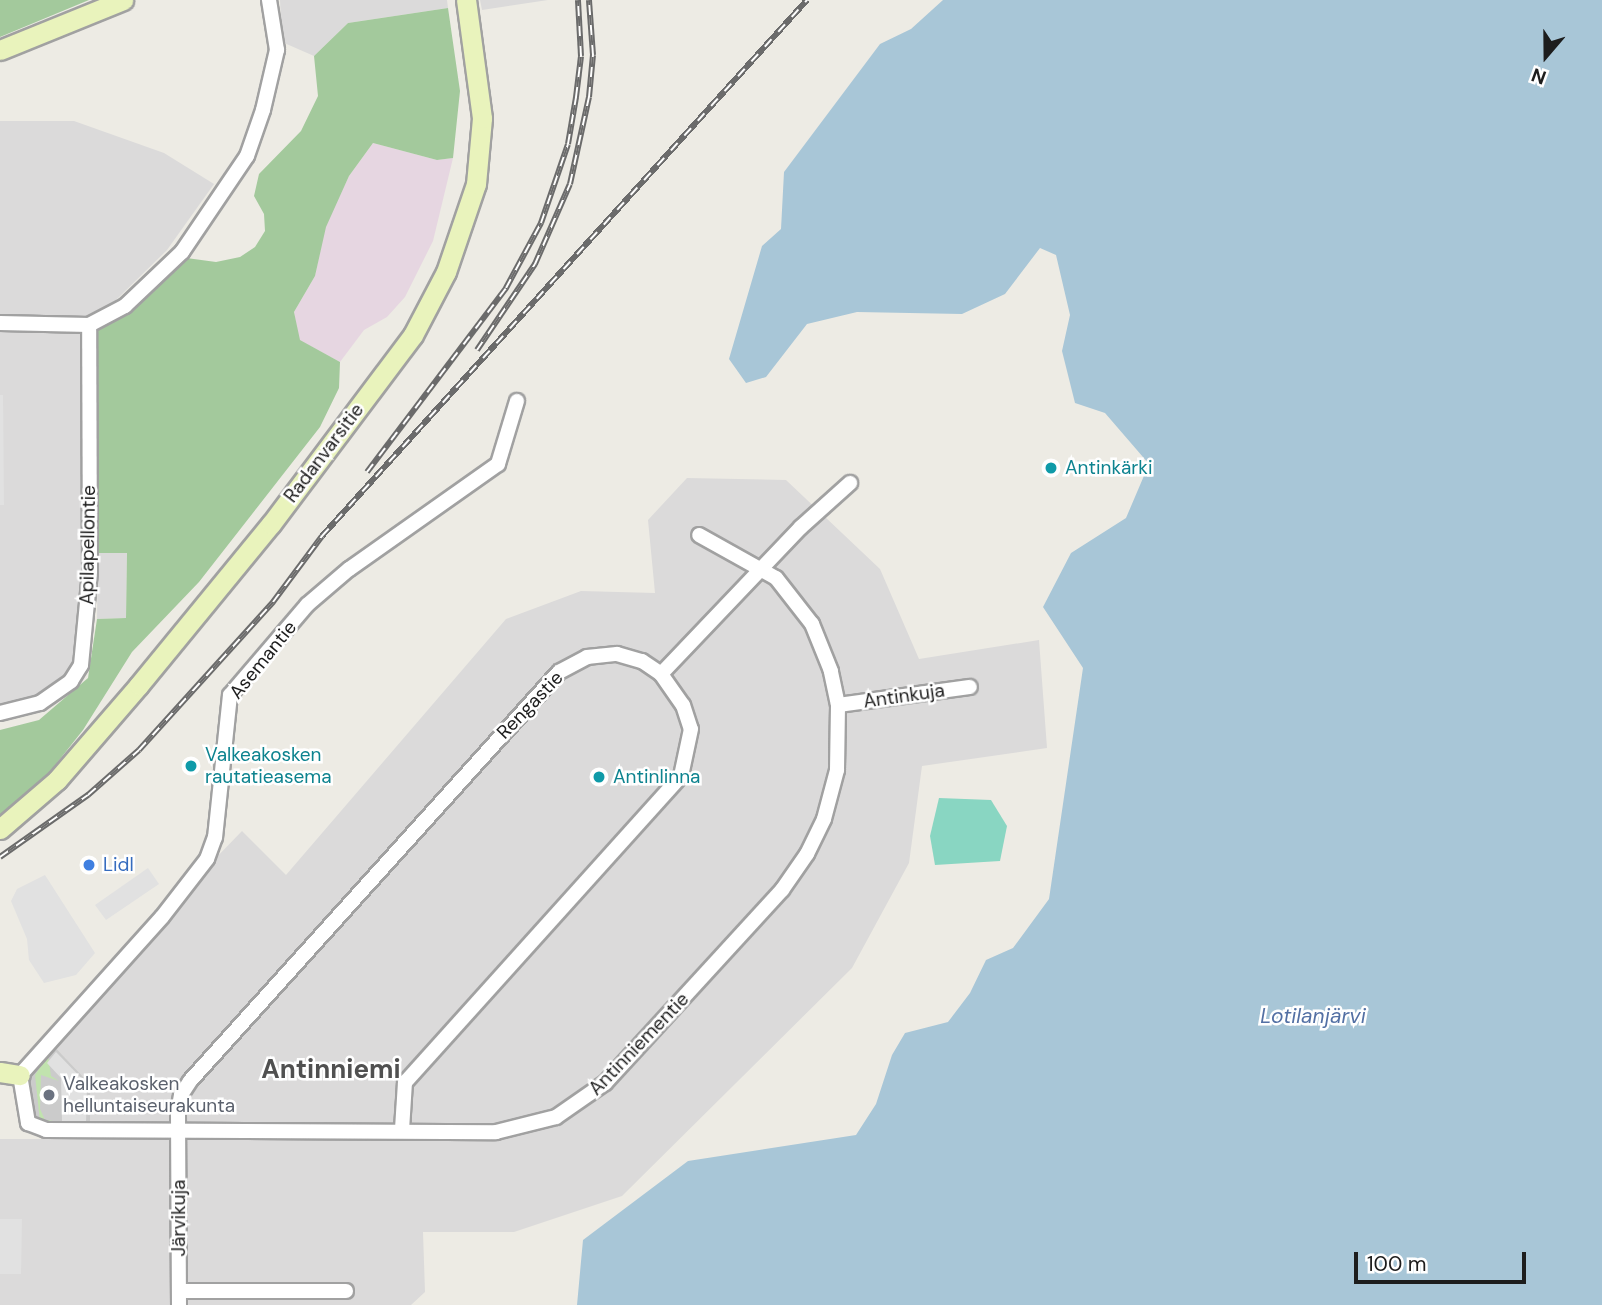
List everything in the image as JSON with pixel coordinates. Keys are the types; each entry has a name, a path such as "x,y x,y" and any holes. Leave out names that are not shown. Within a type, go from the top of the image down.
{"street":[{"path":"0,50 36,38 123,0"},
{"path":"0,323 89,325 125,306 182,252 247,156 274,76 277,50 269,0"},
{"name":"Radanvarsitie","path":"0,829 57,780 139,685 271,524 413,335 446,272 476,184 482,118 466,0"},
{"path":"0,59 36,38"},
{"name":"Apilapellontie","path":"0,713 40,704 71,681 81,665 90,571 89,325"},
{"name":"Asemantie","path":"7,1075 168,910 207,859 215,837 230,695 307,605 349,569 498,464 517,401"},
{"path":"661,674 850,483"},
{"name":"Antinniementie","path":"7,1075 24,1116 37,1128 496,1132 530,1127 583,1102 605,1083 782,890 807,854 824,819 836,770 838,705 831,671 812,624 793,595 764,569 699,535"},
{"name":"Rengastie","path":"178,1131 181,1095 207,1061 559,672 587,657 617,654 642,661 661,674 683,705 691,729 681,776 405,1082 402,1130"},
{"name":"Antinkuja","path":"838,705 971,687"},
{"name":"Järvikuja","path":"178,1131 179,1298"},
{"path":"179,1298 346,1291"}],"shaded area":[{"path":"280,0 447,0 448,8 348,23 314,56 282,42"},
{"path":"480,0 548,0 482,10"},
{"path":"0,121 74,121 164,153 214,184 167,250 115,301 87,316 0,317"},
{"path":"373,143 437,160 453,158 433,241 405,297 387,317 364,330 340,362 299,340 294,312 315,276 325,227 349,176"},
{"path":"77,325 89,333 87,566 77,665 67,678 33,703 0,709 0,328"},
{"path":"0,395 3,395 4,505 0,505"},
{"name":"Antinniemi","path":"687,478 786,480 880,569 919,659 1039,640 1047,748 922,766 909,863 852,968 622,1196 514,1232 423,1232 425,1292 411,1305 0,1305 0,1139 90,1139 90,1084 51,1043 115,962 242,831 286,875 506,619 581,591 655,593 648,520"},
{"path":"98,553 127,553 126,618 97,619"},
{"path":"148,868 159,884 106,920 95,905"},
{"path":"45,875 95,953 76,975 44,983 29,960 27,939 11,901 17,889"},
{"path":"51,1043 90,1084 90,1130 36,1128 21,1076"},
{"path":"56,1052 87,1084 86,1122 62,1121 61,1078 47,1063"},
{"path":"0,1219 22,1219 21,1274 0,1274"}],"green space":[{"path":"0,0 89,0 0,37"},
{"path":"448,8 460,91 453,158 437,160 373,143 349,176 326,227 315,276 294,312 300,340 340,362 339,388 320,427 199,582 132,652 83,730 41,783 0,815 0,730 39,720 88,678 97,619 126,618 127,553 98,553 97,329 179,257 216,262 240,257 255,247 265,231 264,214 254,196 259,174 301,131 318,96 314,56 348,23"},
{"path":"939,798 991,800 1007,826 1000,861 935,865 930,836"},
{"path":"48,1055 51,1076 59,1081 41,1075 40,1109 45,1120 88,1125 40,1122 35,1075"}],"water":[{"name":"Lotilanjärvi","path":"943,0 1602,0 1602,1305 577,1305 583,1240 688,1161 856,1135 876,1104 892,1055 905,1033 948,1022 970,993 986,960 1013,948 1049,899 1083,668 1043,607 1071,553 1126,518 1149,464 1105,413 1075,403 1062,351 1070,315 1056,255 1040,248 1005,294 962,314 857,312 807,324 766,377 746,383 729,359 762,246 781,229 784,172 880,44 911,29"}],"railway":[{"path":"367,472 506,288 541,223 568,144 576,97 581,56 578,0"},
{"path":"477,350 535,264 570,184 589,97 593,55 589,0"},
{"path":"0,857 88,795 139,750 273,602 322,536 807,0"}],"place":[{"name":"Antinkärki","path":"1051,468"},
{"name":"Valkeakosken rautatieasema","path":"191,766"},
{"name":"Antinlinna","path":"599,777"},
{"name":"Lidl","path":"89,865"},
{"name":"Valkeakosken helluntaiseurakunta","path":"49,1095"}],"district":[{"name":"Antinniemi","path":"331,1070"}]}
